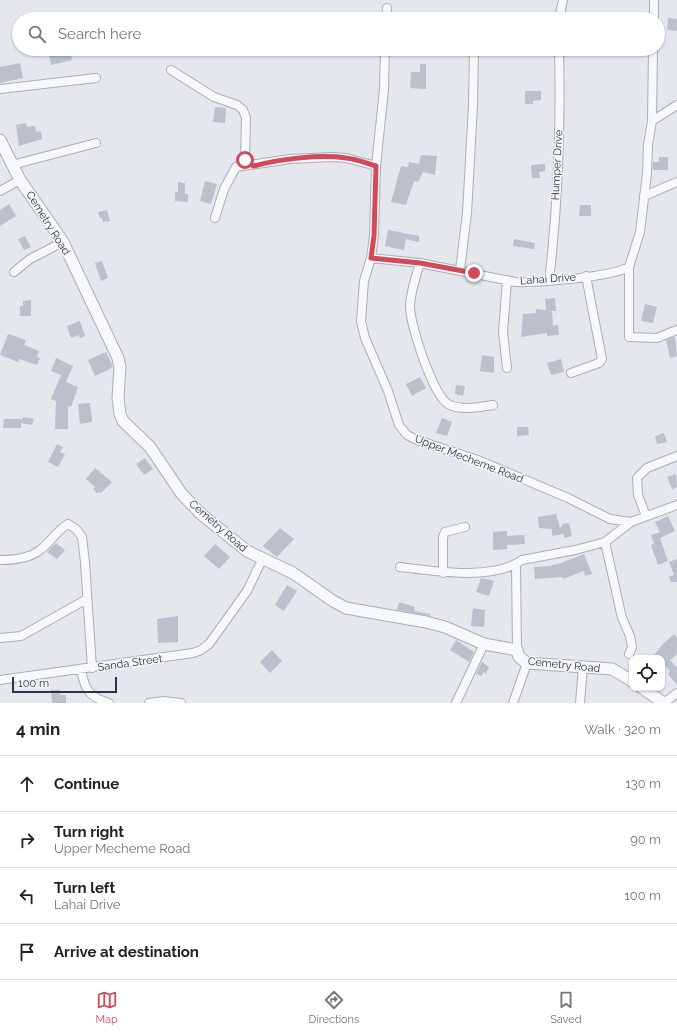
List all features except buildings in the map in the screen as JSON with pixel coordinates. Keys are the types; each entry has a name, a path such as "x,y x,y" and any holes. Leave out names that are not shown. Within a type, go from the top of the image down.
{"street":[{"path":"560,12 563,0"},
{"path":"654,0 654,12"},
{"path":"387,8 387,12"},
{"name":"Upper Mecheme Road","path":"385,56 384,89 376,166 374,236 371,258 364,281 361,321 365,338 385,385 399,425 407,435 417,440 501,470 568,498 610,519 631,522 646,516 676,508"},
{"path":"460,270 467,213 473,105 474,56"},
{"name":"Humper Drive","path":"549,280 552,253 559,128 558,56"},
{"path":"653,56 652,121 640,232 629,267 629,337 643,339 657,338 677,330"},
{"path":"171,70 214,97 237,105 243,110 246,118 245,160 249,164 254,166 290,159 332,157 346,158 376,166"},
{"path":"0,89 96,78"},
{"path":"652,121 677,105"},
{"name":"Cemetry Road","path":"0,140 20,180 63,242 118,358 120,367 118,398 120,414 123,421 150,447 170,478 201,514 247,551 262,560 294,573 333,601 346,608 426,622 445,627 484,644 517,650 519,657 527,663 612,669 629,679"},
{"path":"12,165 96,143"},
{"path":"215,218 224,188 236,167 249,164"},
{"path":"0,191 20,180"},
{"path":"644,196 677,182"},
{"path":"14,272 30,259 63,242"},
{"name":"Lahai Drive","path":"371,258 420,263 507,280 530,282 586,276 622,270 629,267"},
{"path":"420,263 413,288 410,305 410,318 415,337 433,380 446,403 455,407 493,405"},
{"path":"571,373 599,363 602,359 586,276"},
{"path":"507,280 503,332 507,368"},
{"path":"646,516 638,495 637,478 647,468 677,456"},
{"path":"400,567 444,573 466,573 494,570 516,564 522,560 575,550 605,542 631,522"},
{"path":"0,560 12,560 39,551 59,530 68,524 76,529 82,537 92,668"},
{"path":"444,573 443,537 445,532 465,527"},
{"path":"605,542 622,618 630,636 632,647 629,654"},
{"name":"Sanda Street","path":"0,680 81,670 193,653 201,650 209,644 247,591 262,560"},
{"path":"516,564 517,650"},
{"path":"0,638 21,636 87,599"},
{"path":"456,703 484,644"},
{"path":"512,703 527,663"},
{"path":"580,703 583,667"},
{"path":"81,670 84,686 91,694 109,703"},
{"path":"646,691 664,703 677,693"},
{"path":"149,703 164,701 181,703"}],"route":[{"path":"245,160 254,166 262,163 290,159 332,157 346,158 376,166 376,212 371,258 420,263 474,273"}]}
